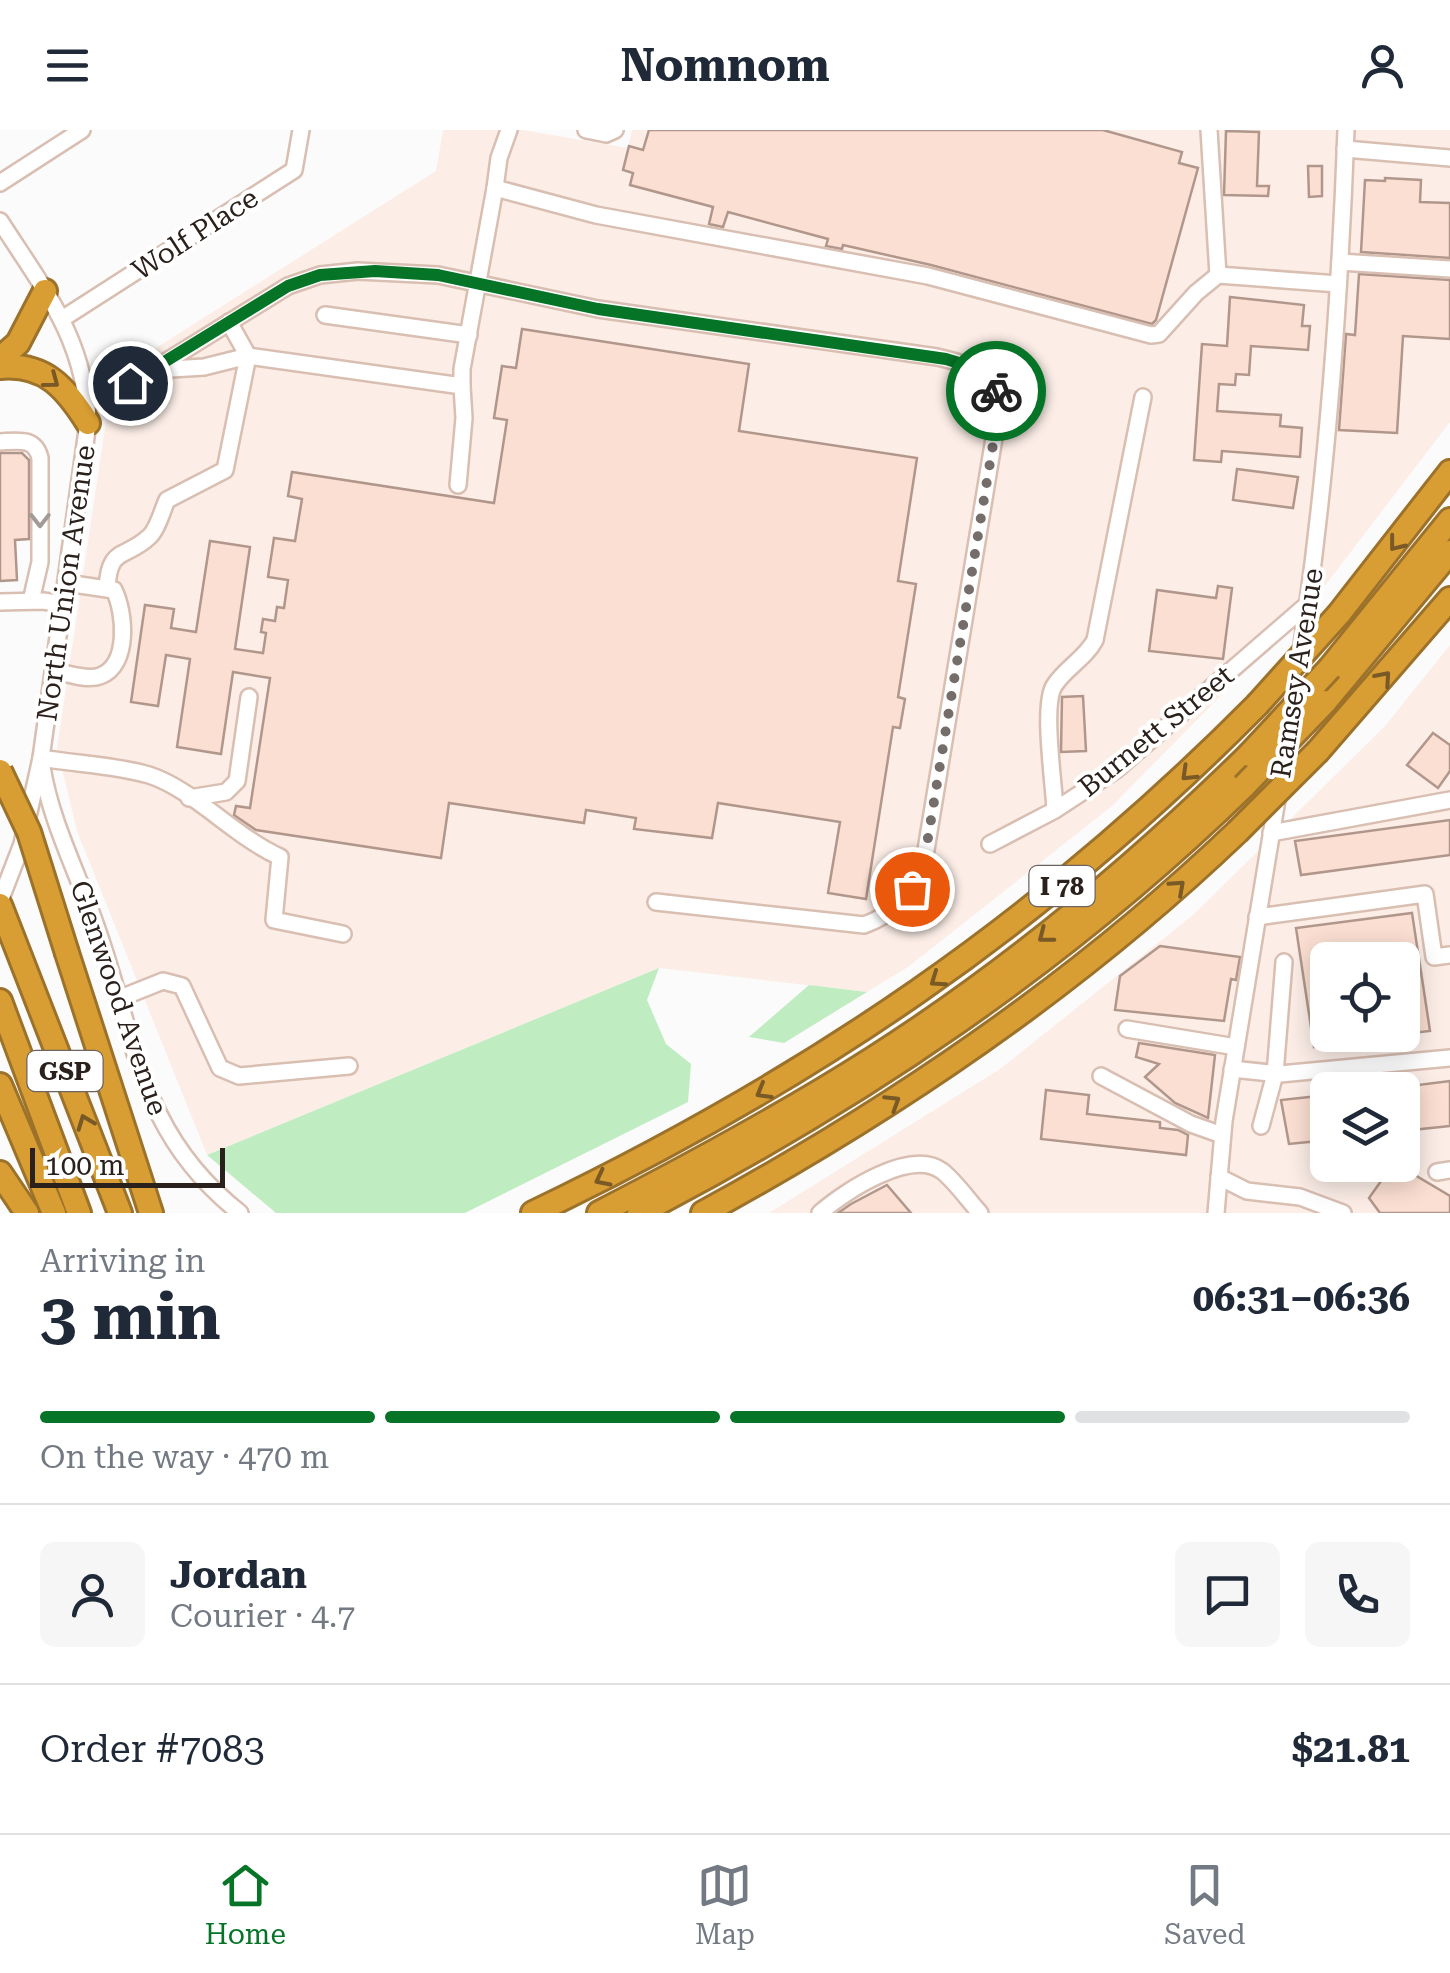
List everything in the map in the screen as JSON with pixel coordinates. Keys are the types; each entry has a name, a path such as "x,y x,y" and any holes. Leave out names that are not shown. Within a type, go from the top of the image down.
{"highway":[{"path":"0,363 24,334 45,291"},
{"path":"0,363 50,376 68,393 88,423"},
{"name":"I 78","path":"533,1213 669,1144 846,1042 950,971 1064,885 1171,790 1257,705 1339,614 1450,472"},
{"name":"I 78","path":"599,1213 721,1149 873,1059 1006,966 1068,917 1182,819 1248,755 1330,668 1450,520"},
{"name":"I 78","path":"639,1213 753,1152 900,1064 1069,942 1244,786 1325,702 1450,552"},
{"name":"I 78","path":"702,1213 790,1164 935,1074 1103,951 1237,832 1318,750 1450,598"},
{"path":"0,770 29,832 151,1213"},
{"name":"GSP","path":"0,903 120,1213"},
{"name":"GSP","path":"0,1001 79,1213"},
{"path":"0,1085 54,1213"},
{"path":"735,1213 753,1202 790,1164"},
{"path":"0,1173 27,1213"}],"street":[{"path":"0,183 82,130"},
{"name":"Wolf Place","path":"62,319 294,170 301,130"},
{"path":"458,485 464,418 462,386 469,335 499,158 510,130"},
{"path":"586,130 606,134 614,130"},
{"path":"1209,130 1218,275"},
{"name":"Ramsey Avenue","path":"1216,1213 1232,1069 1310,602 1326,462 1346,130"},
{"path":"1346,150 1450,158"},
{"path":"494,188 596,216 928,276 1151,335 1159,334 1218,275 1338,284"},
{"name":"North Union Avenue","path":"0,221 62,319 79,356 88,423 41,758 22,844 0,903"},
{"path":"1340,262 1450,270"},
{"path":"86,394 118,390 288,286 320,275 396,271 479,283 609,311 946,359 988,378 996,390 999,408 923,868 912,889 898,907 864,924 656,902"},
{"path":"325,315 469,335"},
{"path":"108,588 108,566 152,535 167,500 225,470 248,356 228,322"},
{"path":"151,370 204,366 248,356 462,386"},
{"path":"1056,810 1048,701 1061,676 1095,640 1144,397"},
{"path":"0,442 30,442 38,449 40,458 40,562 31,601"},
{"path":"53,671 93,678 106,674 120,644 122,619 114,590 66,584"},
{"path":"0,602 64,604"},
{"name":"Burnett Street","path":"990,844 1056,810 1116,770 1310,602"},
{"path":"189,798 226,792 236,782 248,697"},
{"path":"41,758 150,776 189,798 254,846 280,858 274,920 343,934"},
{"name":"Glenwood Avenue","path":"41,758 49,802 96,925 142,1081 162,1122 196,1171 240,1213"},
{"path":"1271,833 1450,800"},
{"path":"22,844 46,842 60,848 70,859"},
{"path":"1257,917 1425,894 1434,957 1450,955"},
{"path":"1261,1126 1275,1074 1284,962"},
{"path":"118,999 164,981 182,986 220,1068 239,1076 349,1066"},
{"path":"1127,1029 1236,1047"},
{"path":"1232,1069 1275,1074 1450,1058"},
{"path":"1100,1076 1191,1124 1222,1135"},
{"path":"820,1213 835,1200 906,1164 928,1165 944,1172 980,1213"},
{"path":"1219,1177 1248,1190 1300,1197 1343,1213"}],"shaded area":[{"path":"443,130 523,130 628,148 632,130 1450,130 1450,422 1311,604 1112,806 908,967 867,992 659,968 207,1155 77,831 57,748 113,375 436,171"},
{"path":"1450,645 1450,1213 769,1213 1000,1069 1193,915 1384,727"}],"green space":[{"path":"659,968 647,1000 666,1044 691,1064 688,1102 465,1213 276,1213 207,1155"},
{"path":"809,985 867,992 784,1043 749,1037"}],"building":[{"path":"649,130 1103,130 1182,152 1179,163 1198,168 1152,324 931,265 843,245 842,249 826,246 828,239 728,212 723,227 709,224 713,207 630,185 633,173 623,170 629,146 643,150"},
{"path":"1226,131 1259,132 1257,186 1269,186 1268,196 1224,195"},
{"path":"1308,166 1322,166 1322,196 1309,197"},
{"path":"1365,180 1421,180 1420,202 1450,203 1450,258 1361,252"},
{"path":"1359,274 1450,280 1450,339 1403,336 1397,433 1339,430 1346,334 1355,335"},
{"path":"1230,297 1304,305 1302,326 1310,326 1308,350 1251,346 1249,375 1236,374 1235,385 1219,384 1217,411 1281,415 1280,426 1302,428 1300,457 1222,451 1221,462 1194,460 1202,344 1227,346"},
{"path":"522,329 749,364 739,431 917,458 898,581 916,584 898,697 905,699 900,728 893,727 866,899 828,893 840,822 718,803 712,838 634,829 636,818 586,810 584,823 449,803 441,858 256,830 234,815 236,806 250,808 270,678 233,672 221,754 177,747 190,659 166,655 158,706 131,702 145,605 174,609 171,628 196,632 210,541 250,547 235,649 263,653 263,619 275,621 277,607 284,608 288,580 268,577 274,538 295,541 302,499 288,496 292,472 494,503 507,420 494,418 502,366 516,368"},
{"path":"0,453 22,453 29,460 29,539 15,540 17,580 0,581"},
{"path":"1237,469 1298,477 1293,508 1233,500"},
{"path":"1218,586 1232,588 1223,659 1149,651 1157,590 1216,598"},
{"path":"1083,696 1086,751 1061,752 1062,697"},
{"path":"1433,733 1450,745 1450,771 1438,788 1407,765"},
{"path":"1450,820 1450,855 1301,875 1295,841"},
{"path":"1412,913 1416,942 1310,942 1310,1021 1296,928"},
{"path":"1160,946 1240,957 1236,980 1231,979 1224,1021 1115,1010 1120,976"},
{"path":"1420,965 1430,1031 1420,1032"},
{"path":"1139,1043 1215,1055 1208,1118 1175,1103 1145,1077 1159,1064 1136,1057"},
{"path":"1450,1081 1450,1126 1420,1129 1420,1085"},
{"path":"1046,1090 1089,1095 1087,1114 1160,1122 1160,1128 1178,1130 1188,1135 1186,1155 1041,1139"},
{"path":"1310,1097 1310,1142 1289,1144 1281,1100"},
{"path":"1420,1178 1450,1196 1450,1213 1380,1213 1369,1198 1380,1182 1420,1182"},
{"path":"887,1185 911,1213 838,1213 851,1204"}],"way so far":[{"path":"912,889 923,868 956,684 999,408 996,391"}],"route":[{"path":"130,383 288,286 320,275 375,271 438,275 598,309 946,359 988,378 996,391"}]}
